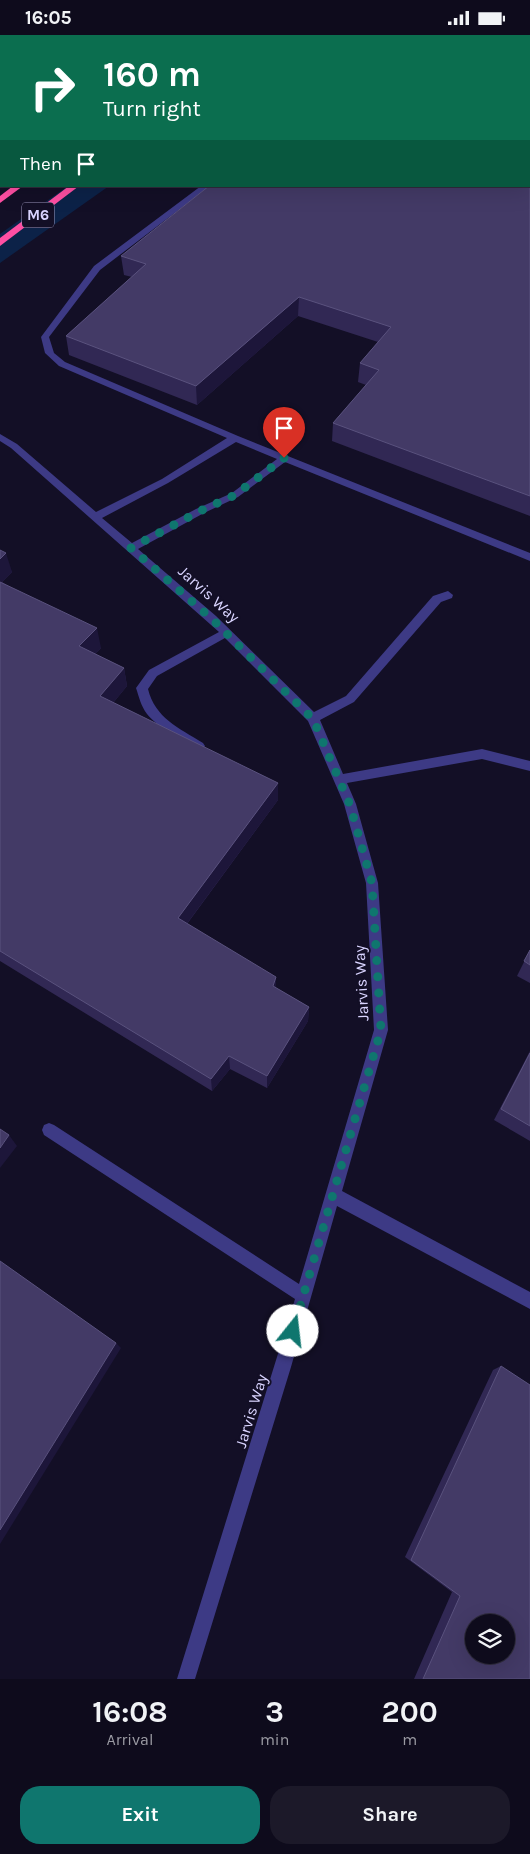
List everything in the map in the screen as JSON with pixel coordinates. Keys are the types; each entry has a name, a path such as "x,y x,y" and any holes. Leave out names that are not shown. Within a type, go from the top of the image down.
{"highway":[{"name":"M6","path":"0,200 18,187"},
{"name":"M6","path":"0,243 74,187"}],"street":[{"path":"205,187 97,268 45,337 47,350 53,359 235,439 530,557"},
{"name":"Jarvis Way","path":"0,437 14,446 226,633 313,719 350,805 372,883 381,1030 303,1295 186,1679"},
{"path":"95,517 165,481 235,439"},
{"path":"131,548 200,511 235,495 284,458"},
{"path":"313,719 350,699 437,599 448,595"},
{"path":"208,752 154,717 144,701 142,688 153,673 226,633"},
{"path":"339,780 482,754 530,766"},
{"path":"49,1130 303,1295"},
{"path":"333,1195 530,1301"}],"water":[{"path":"67,187 108,187 0,263 0,234"}],"building":[{"path":"208,187 530,187 530,496 333,423 379,370 360,363 391,327 299,297 196,386 66,336 146,264 121,256"},
{"path":"0,550 6,553 0,559"},
{"path":"0,582 97,628 79,646 124,668 100,696 278,783 178,918 276,977 273,986 309,1007 267,1076 229,1056 211,1079 0,951"},
{"path":"530,950 530,965 524,961"},
{"path":"530,1053 530,1126 501,1109"},
{"path":"0,1129 9,1135 0,1148"},
{"path":"0,1261 116,1343 0,1530"},
{"path":"501,1366 530,1385 530,1679 423,1679 460,1596 411,1560"}],"route":[{"path":"284,458 235,495 200,511 131,548 212,619 313,719 350,805 372,883 381,1030 293,1331"}]}
